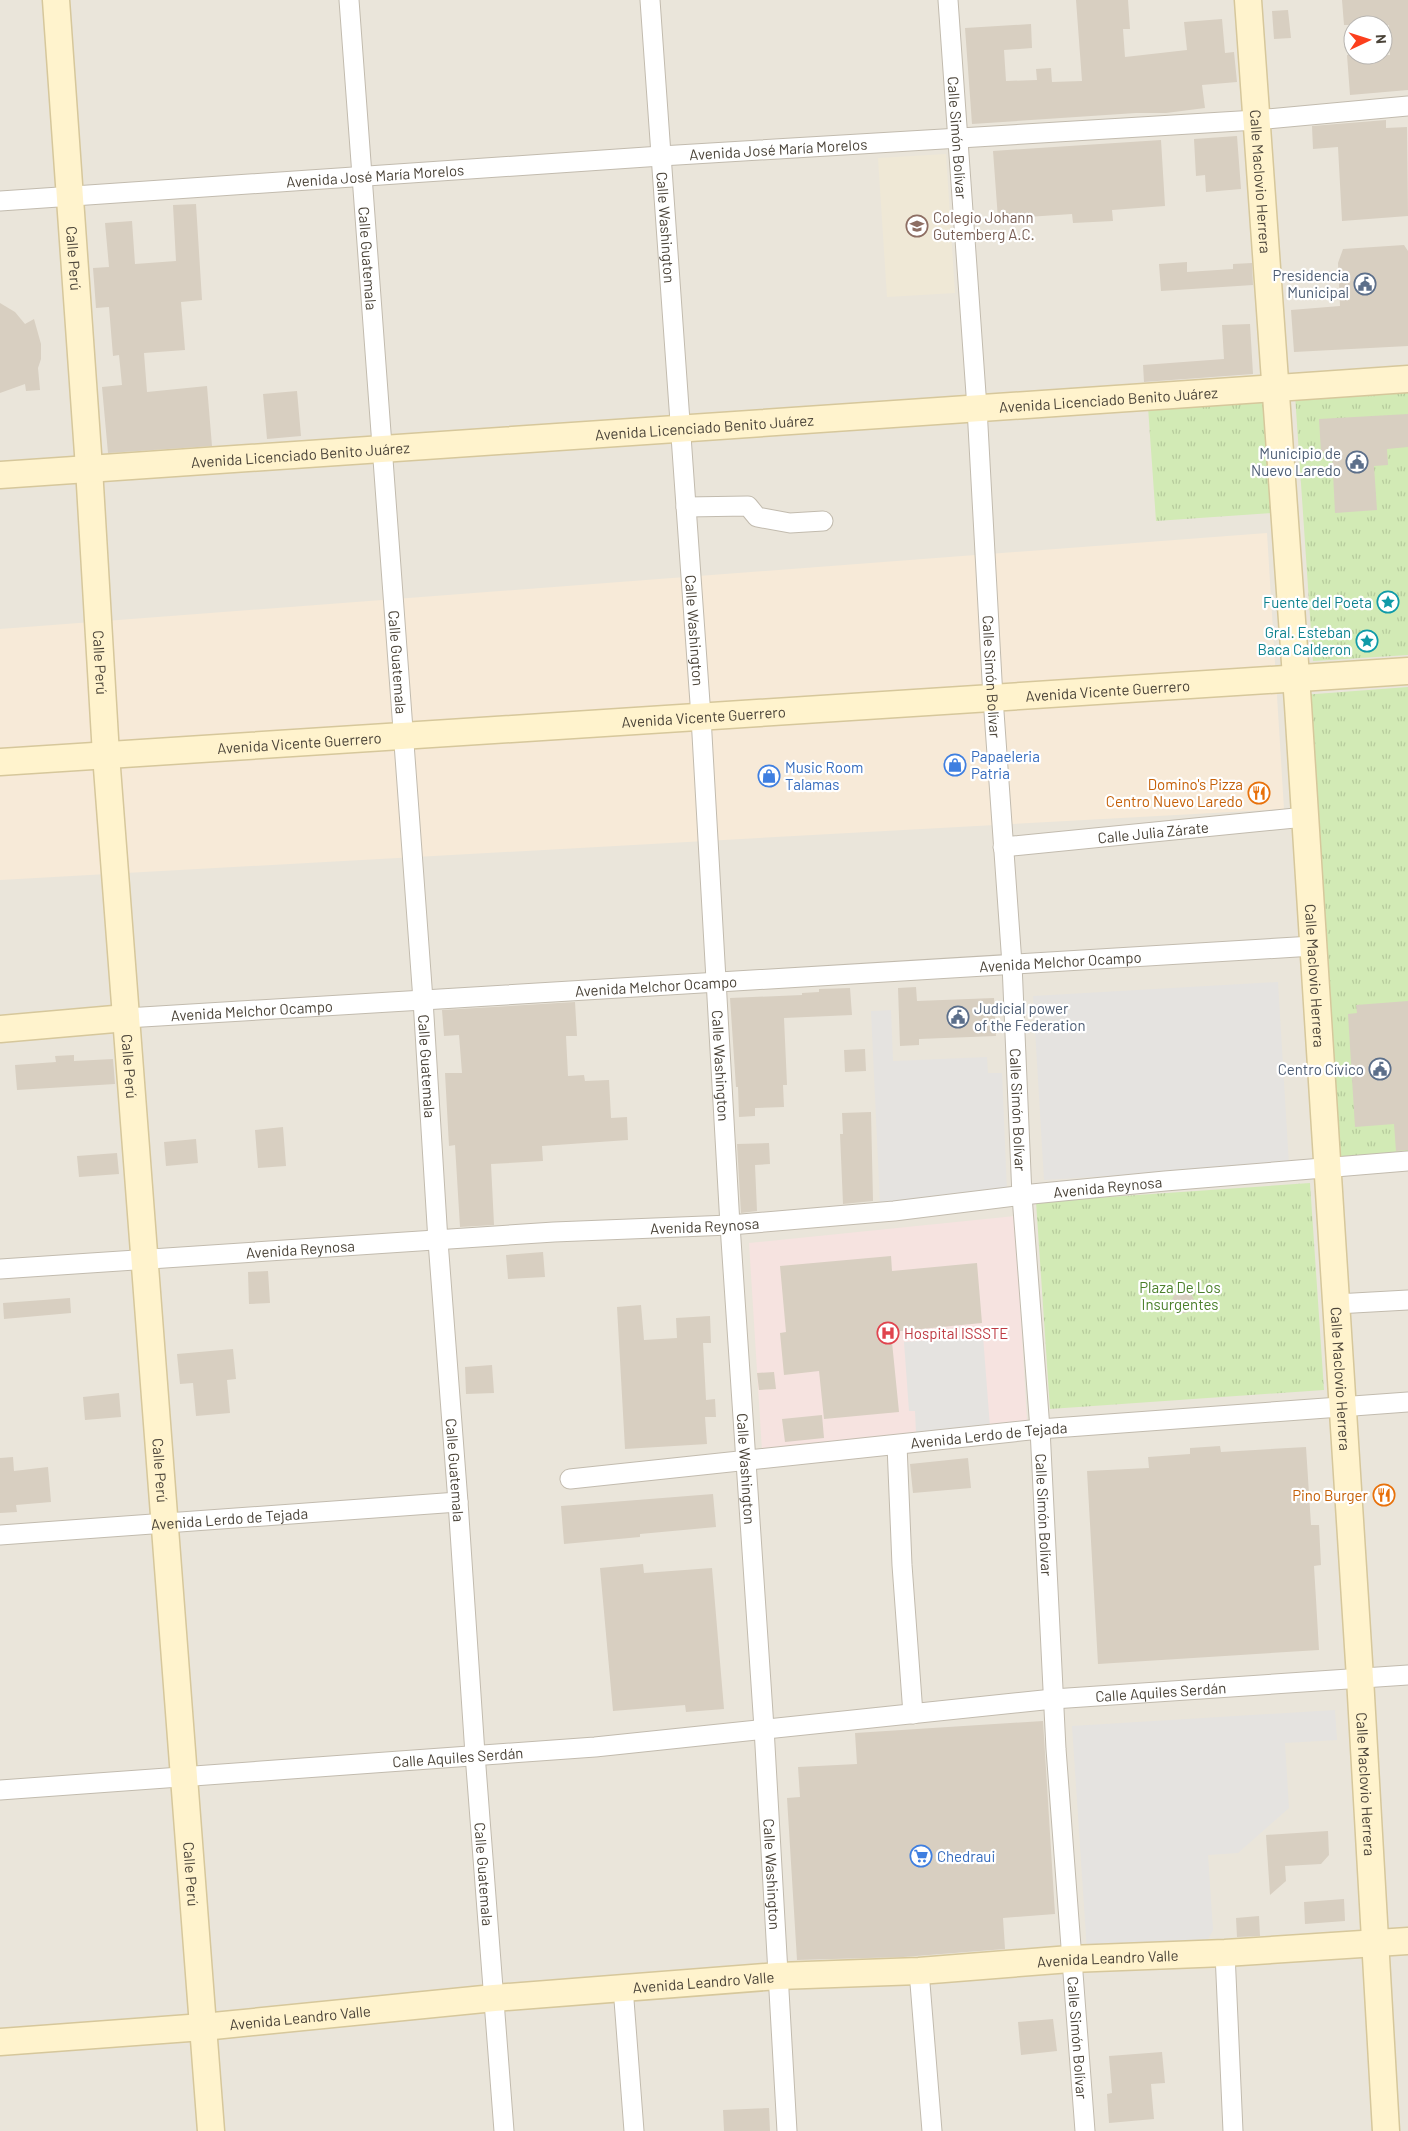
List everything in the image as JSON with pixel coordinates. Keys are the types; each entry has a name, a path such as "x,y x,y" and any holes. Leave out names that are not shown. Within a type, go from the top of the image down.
{"main road":[{"name":"Calle Perú","path":"56,0 89,468 106,755 211,2131"},
{"name":"Calle Maclovio Herrera","path":"1248,0 1296,679 1360,1678 1386,2131"},
{"name":"Avenida Licenciado Benito Juárez","path":"0,475 1408,379"},
{"name":"Avenida Vicente Guerrero","path":"0,762 1408,671"},
{"name":"Avenida Melchor Ocampo","path":"0,1029 126,1018"},
{"name":"Avenida Leandro Valle","path":"0,2042 203,2027 623,1987 778,1976 919,1971 1070,1959 1225,1953 1408,1941"}],"street":[{"name":"Calle Guatemala","path":"349,0 423,1000 438,1241 475,1754 504,2131"},
{"name":"Calle Washington","path":"650,0 701,717 730,1225 764,1728 787,2131"},
{"name":"Calle Simón Bolívar","path":"948,0 978,408 992,698 1012,964 1022,1196 1040,1429 1070,1959 1084,2131"},
{"name":"Avenida José María Morelos","path":"0,200 361,175 1256,120 1408,106"},
{"path":"686,506 748,506 757,518 790,523 822,521"},
{"name":"Calle Julia Zárate","path":"1003,847 1304,817"},
{"name":"Avenida Melchor Ocampo","path":"126,1018 1313,946"},
{"name":"Avenida Reynosa","path":"0,1269 554,1232 730,1225 894,1211 1022,1196 1327,1167 1408,1161"},
{"path":"1336,1304 1408,1300"},
{"name":"Avenida Lerdo de Tejada","path":"570,1479 1040,1429 1408,1402"},
{"path":"897,1445 902,1565 913,1714"},
{"name":"Avenida Lerdo de Tejada","path":"0,1536 458,1502"},
{"name":"Calle Aquiles Serdán","path":"0,1790 596,1746 1054,1699 1408,1676"},
{"path":"1225,1953 1233,2131"},
{"path":"919,1971 932,2131"},
{"path":"623,1987 634,2131"}],"shaded area":[{"path":"0,0 1408,0 1408,2131 0,2131"},
{"name":"Colegio Johann Gutemberg A.C.","path":"946,154 955,293 887,297 878,158"},
{"path":"1267,533 1284,809 0,880 0,629"},
{"path":"1278,982 1289,1165 1044,1180 1033,996"},
{"path":"891,1010 893,1061 987,1057 988,1073 1002,1073 1007,1191 880,1204 871,1011"},
{"name":"Hospital ISSSTE","path":"1015,1216 1027,1420 1024,1425 762,1451 749,1243"},
{"path":"983,1336 990,1427 916,1433 915,1411 909,1411 904,1342"},
{"path":"1335,1710 1337,1740 1285,1743 1289,1808 1238,1853 1208,1855 1213,1930 1206,1943 1087,1951 1072,1726"}],"green space":[{"path":"1408,388 1408,655 1313,661 1295,395"},
{"path":"1265,399 1273,513 1156,521 1148,407"},
{"path":"1408,687 1408,1153 1336,1159 1302,695"},
{"name":"Plaza De Los Insurgentes","path":"1310,1183 1324,1390 1050,1409 1036,1202"}],"water":[{"path":"1389,593 1395,596 1398,602 1395,608 1389,611 1383,608 1380,602 1383,596"}],"building":[{"path":"1076,0 1128,0 1130,29 1123,29 1125,57 1187,50 1184,22 1222,19 1225,53 1234,52 1237,82 1202,85 1205,108 1166,113 1136,113 972,124 965,28 1031,24 1032,48 1004,50 1006,81 1037,80 1036,69 1051,68 1052,82 1082,81"},
{"path":"1342,0 1408,0 1408,90 1350,95 1348,65 1393,65 1393,15 1343,15"},
{"path":"1288,10 1291,38 1274,39 1272,11"},
{"path":"1386,120 1386,128 1407,127 1408,216 1342,221 1338,147 1313,149 1312,126"},
{"path":"1237,136 1241,189 1206,192 1205,175 1196,176 1194,139"},
{"path":"1161,140 1165,206 1112,210 1113,221 1073,223 1072,214 998,219 993,151"},
{"path":"196,204 202,300 181,302 185,350 144,353 147,392 207,386 212,446 108,453 102,387 122,385 119,355 113,356 109,307 96,308 93,268 109,267 105,223 132,221 135,264 176,261 173,205"},
{"path":"1404,245 1408,251 1408,346 1294,352 1291,310 1340,306 1338,263 1343,249"},
{"path":"1187,262 1187,272 1233,269 1233,264 1252,263 1253,285 1161,291 1159,264"},
{"path":"0,303 15,312 25,324 34,319 41,344 41,359 38,368 40,390 26,391 25,384 0,393"},
{"path":"1250,324 1253,374 1144,382 1143,365 1224,359 1222,325"},
{"path":"297,391 301,436 267,439 263,394"},
{"path":"1408,414 1408,447 1387,449 1388,465 1374,466 1377,510 1335,513 1332,452 1321,452 1319,419"},
{"path":"916,987 917,1001 994,998 996,1036 919,1039 919,1045 900,1046 898,988"},
{"path":"850,988 852,1015 784,1018 787,1085 783,1085 784,1107 755,1108 755,1116 739,1117 730,998 802,995 802,993 819,992 819,989"},
{"name":"Centro Cívico","path":"1408,1001 1408,1150 1396,1151 1394,1124 1355,1127 1348,1014 1357,1013 1356,1005"},
{"path":"575,1002 577,1036 566,1036 568,1076 584,1075 585,1081 609,1080 611,1118 627,1117 628,1140 542,1146 543,1161 491,1164 494,1225 460,1227 455,1145 449,1146 445,1073 462,1073 459,1035 444,1036 442,1010"},
{"path":"865,1049 866,1071 845,1072 844,1050"},
{"path":"74,1055 74,1061 113,1059 115,1084 17,1090 15,1065 56,1062 55,1056"},
{"path":"871,1112 873,1201 843,1204 840,1134 843,1134 842,1113"},
{"path":"283,1127 286,1166 258,1168 255,1130"},
{"path":"196,1139 198,1163 166,1166 164,1142"},
{"path":"769,1143 770,1164 755,1165 757,1211 741,1213 737,1144"},
{"path":"117,1153 119,1174 79,1177 77,1156"},
{"path":"543,1252 545,1277 508,1279 506,1255"},
{"path":"891,1256 892,1271 977,1263 982,1323 891,1332 899,1412 824,1419 819,1371 784,1375 780,1333 786,1332 780,1266"},
{"path":"268,1271 270,1303 249,1304 248,1272"},
{"path":"1183,1291 1191,1294 1194,1302 1191,1310 1183,1313 1175,1310 1172,1302 1175,1294"},
{"path":"70,1298 71,1313 4,1319 3,1303"},
{"path":"641,1305 644,1340 677,1338 676,1318 710,1316 711,1343 703,1343 706,1400 715,1399 716,1417 705,1417 707,1444 625,1449 617,1307"},
{"path":"233,1349 236,1379 227,1380 230,1413 196,1416 193,1383 180,1384 177,1354"},
{"path":"492,1365 494,1393 466,1394 465,1367"},
{"path":"774,1372 776,1389 759,1390 757,1373"},
{"path":"119,1393 121,1417 85,1420 83,1397"},
{"path":"822,1415 824,1438 785,1442 782,1419"},
{"path":"1220,1446 1221,1452 1306,1447 1311,1525 1319,1525 1321,1565 1314,1566 1319,1650 1098,1664 1087,1471 1149,1468 1148,1457 1190,1454 1190,1448"},
{"path":"13,1457 14,1471 48,1467 51,1502 16,1505 17,1512 0,1513 0,1458"},
{"path":"968,1458 971,1488 913,1493 910,1464"},
{"path":"713,1494 716,1527 564,1544 561,1506"},
{"path":"643,1564 644,1573 712,1568 724,1709 686,1712 685,1705 613,1711 600,1568"},
{"name":"Chedraui","path":"1043,1721 1055,1914 1003,1918 1005,1949 903,1957 797,1960 787,1798 800,1797 798,1767 857,1764 855,1733"},
{"path":"1328,1831 1329,1855 1321,1864 1285,1866 1286,1881 1270,1895 1266,1835"},
{"path":"1344,1899 1345,1921 1305,1924 1304,1902"},
{"path":"1259,1916 1260,1936 1237,1937 1236,1918"},
{"path":"1053,2019 1057,2051 1021,2055 1018,2022"},
{"path":"1162,2052 1165,2083 1151,2084 1154,2119 1109,2123 1107,2094 1112,2093 1109,2056"},
{"path":"769,2108 770,2131 724,2131 723,2110"}],"place":[{"name":"Colegio Johann Gutemberg A.C.","path":"917,226"},
{"name":"Presidencia Municipal","path":"1365,284"},
{"name":"Municipio de Nuevo Laredo","path":"1357,462"},
{"name":"Fuente del Poeta","path":"1388,602"},
{"name":"Gral. Esteban Baca Calderon","path":"1367,641"},
{"name":"Papaeleria Patria","path":"955,765"},
{"name":"Music Room Talamas","path":"769,776"},
{"name":"Domino's Pizza Centro Nuevo Laredo","path":"1259,793"},
{"name":"Judicial power of the Federation","path":"958,1017"},
{"name":"Centro Cívico","path":"1380,1069"},
{"name":"Hospital ISSSTE","path":"888,1333"},
{"name":"Pino Burger","path":"1384,1495"},
{"name":"Chedraui","path":"921,1856"}]}
